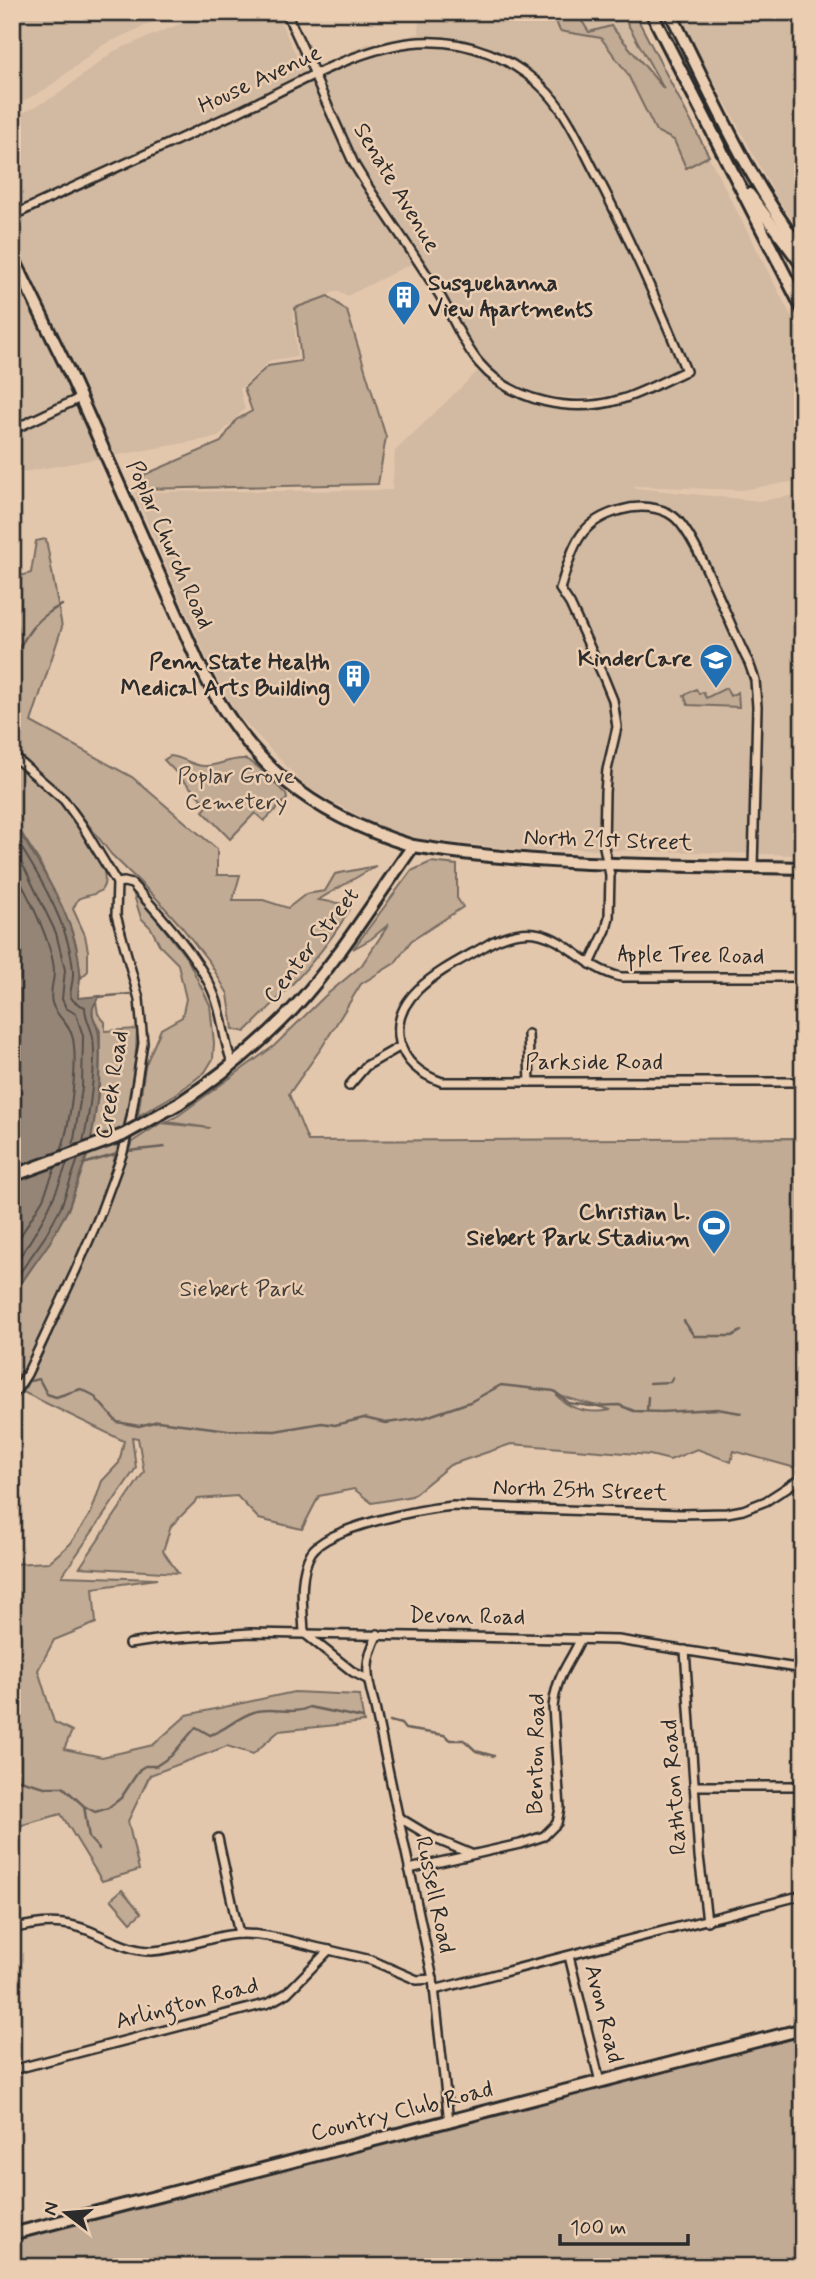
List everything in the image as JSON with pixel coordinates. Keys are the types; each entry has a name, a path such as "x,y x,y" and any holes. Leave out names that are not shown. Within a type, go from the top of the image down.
{"main road":[{"path":"670,13 754,176 803,251"},
{"path":"651,14 803,310"},
{"path":"729,166 803,266"},
{"name":"Poplar Church Road","path":"12,255 222,709 257,755 300,793 353,824 413,846"},
{"name":"North 21st Street","path":"413,846 496,858 803,868"},
{"name":"Center Street","path":"12,1176 123,1135 178,1104 233,1064 273,1029 312,987 413,846"},
{"name":"Country Club Road","path":"12,2234 803,2029"}],"street":[{"name":"Senate Avenue","path":"286,12 354,164 442,299 475,358 495,379 515,392 534,399 572,405 621,399 687,371"},
{"name":"House Avenue","path":"12,216 371,51 429,41 459,44 505,60 536,81 557,104 572,127 635,252 687,371"},
{"path":"12,430 80,398"},
{"path":"590,964 609,918 608,862 604,847 604,792 616,737 616,717 594,655 560,589 584,529 620,510 653,508 673,516 687,531 755,680 757,707 753,867"},
{"path":"12,755 64,800 117,883 132,884 208,979 217,999 227,1049 233,1064"},
{"name":"Creek Road","path":"12,1397 27,1374 99,1217 131,1118 141,1064 142,1025 139,999 116,915 117,883"},
{"name":"Apple Tree Road","path":"401,1046 399,1020 411,995 432,978 501,937 526,933 546,936 564,943 602,971 621,977 803,977"},
{"path":"528,1034 530,1082"},
{"path":"349,1086 366,1066 401,1046"},
{"name":"Parkside Road","path":"401,1046 416,1068 442,1082 803,1082"},
{"name":"North 25th Street","path":"304,1633 303,1586 308,1561 322,1541 348,1530 428,1509 453,1506 680,1514 727,1513 766,1501 803,1477"},
{"path":"304,1633 353,1672 367,1679"},
{"name":"Devon Road","path":"129,1644 208,1635 304,1633 618,1640 803,1669"},
{"name":"Russell Road","path":"379,1634 369,1656 367,1679 433,1979 449,2122"},
{"name":"Benton Road","path":"409,1869 533,1840 544,1836 556,1823 560,1808 554,1693 560,1674 580,1640"},
{"name":"Rathton Road","path":"685,1650 707,1921"},
{"path":"694,1786 803,1786"},
{"path":"398,1816 433,1838 471,1855"},
{"path":"218,1838 239,1934"},
{"path":"435,1990 803,1895"},
{"path":"12,1929 36,1923 61,1923 89,1930 132,1948 152,1951 239,1934 263,1936 371,1960 417,1980 433,1979"},
{"name":"Arlington Road","path":"12,2070 269,2003 287,1993 329,1950"},
{"name":"Avon Road","path":"569,1956 600,2082"}],"shaded area":[{"path":"12,12 175,12 103,45 46,89 12,107"},
{"path":"209,12 276,12 304,72 367,44 419,34 418,12 634,12 803,339 803,480 742,490 635,486 633,481 635,488 759,501 803,494 803,855 573,849 533,851 420,839 371,823 306,787 237,714 211,668 134,492 392,490 395,451 478,371 510,396 535,405 568,409 617,408 614,395 582,398 545,396 498,375 485,363 475,348 421,259 347,296 337,291 293,308 297,357 271,360 240,389 245,409 218,437 12,474 12,119 57,95 114,51"},
{"path":"679,12 803,12 803,236 777,198 681,21"}],"green space":[{"path":"552,12 576,12 589,32 611,26 664,89 621,12 634,12 709,156 686,168 674,140 656,131 627,73 601,38 560,31"},
{"path":"328,296 347,311 386,437 378,484 138,489 139,477 221,442 236,420 252,411 244,388 268,366 301,361 295,308"},
{"path":"46,539 62,627 31,722 132,777 217,849 217,875 240,875 233,900 263,900 288,908 306,894 325,891 335,874 376,866 318,900 352,905 317,956 245,1032 233,1029 228,994 210,963 181,926 111,854 68,798 18,757 89,840 105,876 102,889 78,899 73,909 85,935 88,951 88,971 81,978 76,944 70,926 39,861 12,818 12,578 31,573 36,541"},
{"path":"726,688 730,696 738,692 739,707 688,705 684,695 696,689 699,694 703,692 706,698"},
{"name":"Poplar Grove Cemetery","path":"170,756 201,766 244,759 260,769 286,794 287,799 264,821 255,813 230,839 203,811 208,806 164,760"},
{"name":"Siebert Park","path":"431,862 457,865 457,898 463,907 411,941 395,963 361,984 289,1094 308,1141 803,1138 803,1473 799,1469 734,1451 731,1462 697,1449 670,1460 650,1455 511,1444 450,1465 412,1496 372,1503 354,1489 319,1496 302,1529 259,1519 237,1496 198,1499 171,1526 163,1551 178,1573 80,1567 144,1472 138,1438 132,1437 136,1468 62,1576 157,1579 93,1588 96,1623 54,1640 38,1670 54,1722 72,1731 64,1749 102,1757 153,1745 187,1715 294,1692 359,1695 364,1722 279,1731 253,1754 227,1746 150,1775 128,1821 139,1870 102,1881 61,1814 12,1828 12,1564 49,1562 70,1544 91,1513 102,1481 119,1463 124,1441 23,1392 102,1221 132,1142 161,1123 210,1128 167,1122 274,1046 325,996 361,966 389,924 353,949 411,871","holes":["557,1395 611,1410 582,1410 569,1405"]},
{"path":"135,891 188,960 210,1005 214,1043 213,1059 205,1072 176,1094 138,1116 145,1066 161,1029 182,1017 186,999 178,964 160,946 151,928 141,918 133,892"},
{"path":"96,1002 98,1014 105,1022 105,1031 137,1029 134,1075 125,1120 98,1208 22,1376 12,1370 12,1298 68,1210 90,1148 99,1089 100,1031 93,1017 92,1006"},
{"path":"122,1890 141,1913 131,1922 111,1899"},
{"path":"803,2035 803,2267 12,2267 12,2236"}],"water":[{"path":"12,818 64,910 77,950 80,971 78,998 100,996 92,1013 99,1037 99,1065 89,1148 12,1176"},
{"path":"89,1149 68,1209 50,1242 12,1296 12,1178"}],"waterway":[{"path":"12,660 38,622 62,605"},
{"path":"98,997 130,994"},
{"path":"128,1151 165,1147"},
{"path":"83,1164 117,1154"},
{"path":"684,1321 694,1336 732,1336 741,1331"},
{"path":"12,1372 30,1381 39,1379 47,1394 56,1397 81,1389 93,1395 117,1422 139,1426 158,1421 228,1430 275,1431 322,1423 335,1425 364,1418 386,1423 423,1418 470,1402 501,1385 554,1391 569,1403 590,1406 619,1405 634,1411 717,1409 741,1413"},
{"path":"650,1383 670,1382 673,1377"},
{"path":"647,1411 648,1397"},
{"path":"84,1806 95,1812 108,1808 121,1798 140,1769 156,1766 171,1756 196,1727 210,1735 261,1710 296,1711 309,1707 363,1718"},
{"path":"390,1721 401,1724 405,1729 444,1735 451,1740 464,1740 476,1751 494,1756"},
{"path":"12,1778 45,1787 63,1787 84,1806 89,1838 99,1849"}],"place":[{"name":"Susquehanna View Apartments","path":"404,327"},
{"name":"KinderCare","path":"716,690"},
{"name":"Penn State Health Medical Arts Building","path":"354,706"},
{"name":"Christian L. Siebert Park Stadium","path":"714,1256"}]}
